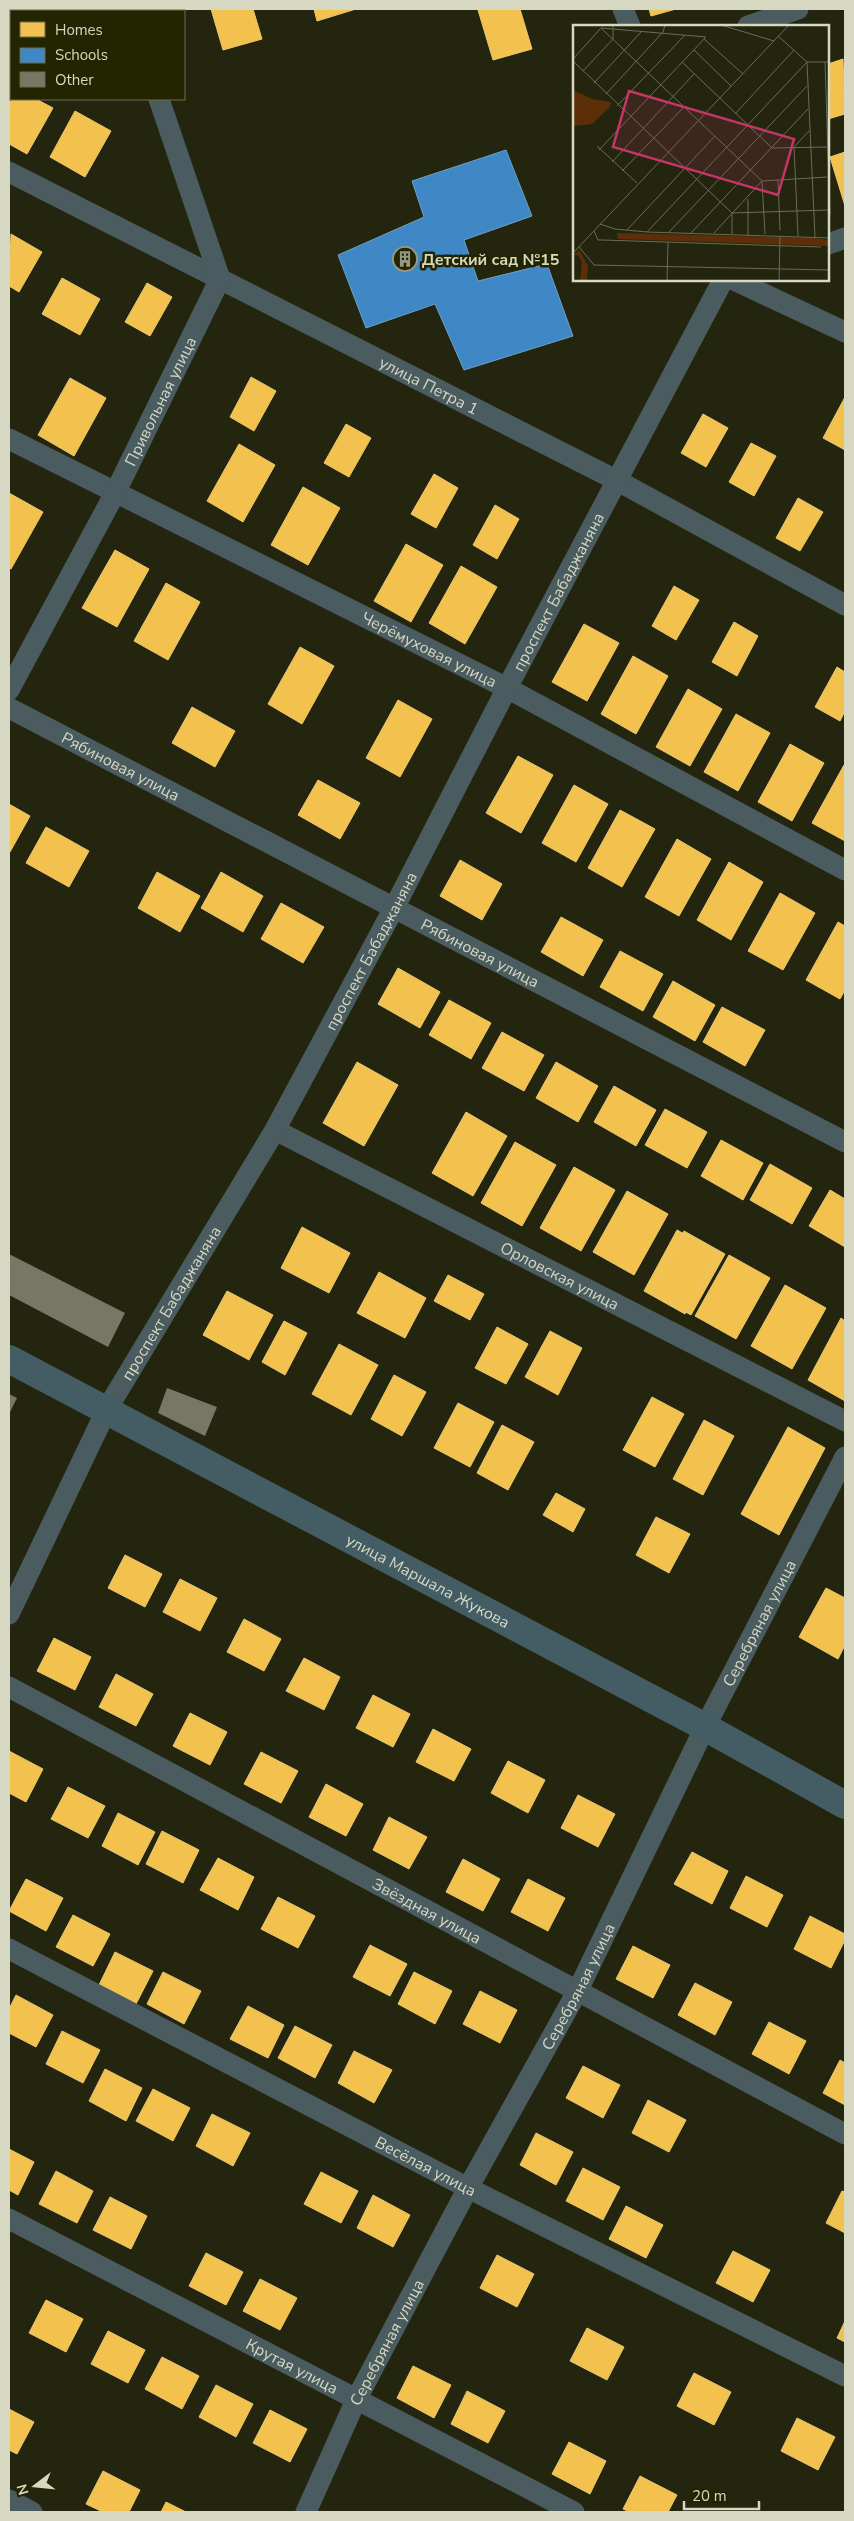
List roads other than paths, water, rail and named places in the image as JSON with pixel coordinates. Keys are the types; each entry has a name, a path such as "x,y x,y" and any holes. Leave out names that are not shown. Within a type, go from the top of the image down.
{"main road":[{"name":"улица Маршала Жукова","path":"9,1359 107,1409 705,1727 845,1805"}],"street":[{"path":"624,9 630,25"},
{"path":"751,25 798,9"},
{"path":"159,100 220,279"},
{"name":"улица Петра 1","path":"9,172 618,481 845,605"},
{"path":"829,244 845,238"},
{"name":"Привольная улица","path":"9,690 115,493 220,279"},
{"name":"проспект Бабаджаняна","path":"9,1614 107,1409 275,1130 394,908 507,688 722,281"},
{"path":"736,281 845,332"},
{"name":"Черёмуховая улица","path":"9,439 507,688 845,870"},
{"name":"Рябиновая улица","path":"9,708 845,1142"},
{"name":"Орловская улица","path":"275,1130 845,1421"},
{"name":"Серебряная улица","path":"306,2512 356,2400 468,2188 578,1990 705,1727 845,1457"},
{"name":"Звёздная улица","path":"9,1687 845,2134"},
{"name":"Весёлая улица","path":"9,1949 468,2188 845,2376"},
{"name":"Крутая улица","path":"9,2219 574,2512"},
{"path":"9,2500 32,2512"}],"place":[{"name":"Детский сад №15","path":"405,259"}]}
